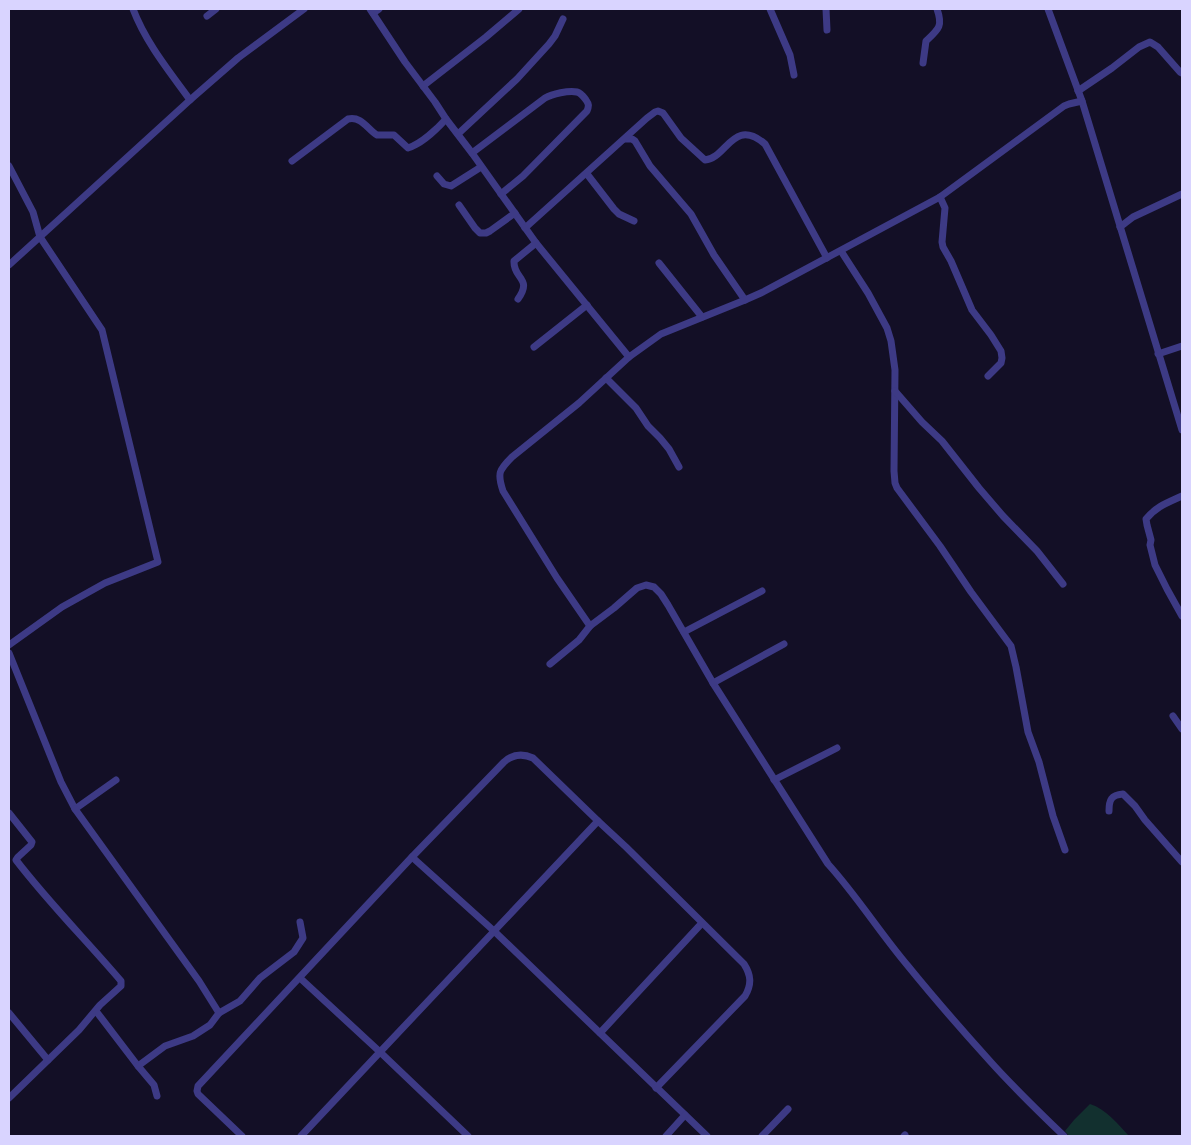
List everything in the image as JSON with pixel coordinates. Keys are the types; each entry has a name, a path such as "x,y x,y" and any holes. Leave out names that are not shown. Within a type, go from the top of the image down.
{"street":[{"path":"133,9 154,51 190,100"},
{"path":"207,16 216,9"},
{"path":"9,265 238,58 304,9"},
{"path":"423,86 519,9"},
{"path":"770,9 790,55 794,75"},
{"path":"826,9 827,30"},
{"path":"923,63 926,41 940,27 937,9"},
{"path":"1048,9 1082,101 1182,430"},
{"path":"374,10 405,62 536,243 629,356"},
{"path":"458,134 517,78 549,44 563,19"},
{"path":"1078,92 1139,47 1150,42 1158,47 1182,72"},
{"path":"472,153 545,98 559,93 576,91 582,94 589,107 587,111 523,176 501,194"},
{"path":"590,626 556,577 503,491 499,479 502,467 579,403 629,356 661,334 744,300 940,197 1064,106 1082,101"},
{"path":"525,228 651,115 658,111 663,113 681,138 705,160 710,160 732,139 745,134 765,144 827,258"},
{"path":"292,161 348,119 352,118 360,121 377,136 394,135 408,148 439,127 446,119"},
{"path":"624,140 635,140 650,166 691,214 714,255 744,300"},
{"path":"9,166 33,212 40,237 102,330 158,562 105,583 62,607 9,645"},
{"path":"437,176 444,184 451,186 481,167"},
{"path":"587,174 614,209 634,222"},
{"path":"1120,227 1132,217 1182,194"},
{"path":"940,197 945,208 943,247 972,310 992,335 1001,351 1001,363 988,376"},
{"path":"460,205 480,233 490,231 515,213"},
{"path":"518,299 524,290 524,285 514,266 514,261 536,243"},
{"path":"840,251 868,293 887,328 891,340 895,391 894,471 896,488 1011,646 1028,732 1039,762 1053,816 1066,850"},
{"path":"659,263 702,317"},
{"path":"534,347 587,305"},
{"path":"1158,354 1182,346"},
{"path":"606,378 636,408 648,426 669,449 679,467"},
{"path":"895,391 922,422 942,441 1003,516 1037,550 1063,584"},
{"path":"1182,496 1160,505 1146,519 1155,565 1166,589 1182,616"},
{"path":"550,664 580,640 590,626 637,588 646,585 654,586 661,594 713,683 828,864 844,882 906,964 990,1062 1064,1136"},
{"path":"684,632 762,591"},
{"path":"713,683 784,644"},
{"path":"9,653 61,782 75,809 199,981 219,1012"},
{"path":"1173,716 1182,728"},
{"path":"774,780 837,748"},
{"path":"242,1136 198,1094 198,1086 412,857 508,758 518,755 533,758 626,847 748,969 750,983 749,990 745,996 656,1088"},
{"path":"75,809 116,780"},
{"path":"1109,811 1111,798 1118,794 1123,794 1136,806 1145,820 1182,862"},
{"path":"9,813 32,842 32,845 16,860 121,981 121,986 100,1005 79,1030 9,1098"},
{"path":"301,1136 598,822"},
{"path":"412,857 494,931 707,1136"},
{"path":"138,1066 165,1046 193,1036 210,1025 219,1012 240,1001 260,978 294,952 303,938 300,922"},
{"path":"600,1033 702,923"},
{"path":"300,978 468,1136"},
{"path":"96,1010 154,1085 157,1096"},
{"path":"9,1013 48,1060"},
{"path":"762,1136 788,1109"},
{"path":"666,1136 685,1115"}],"green space":[{"path":"1090,1104 1106,1113 1129,1136 1069,1136 1065,1131"}]}
